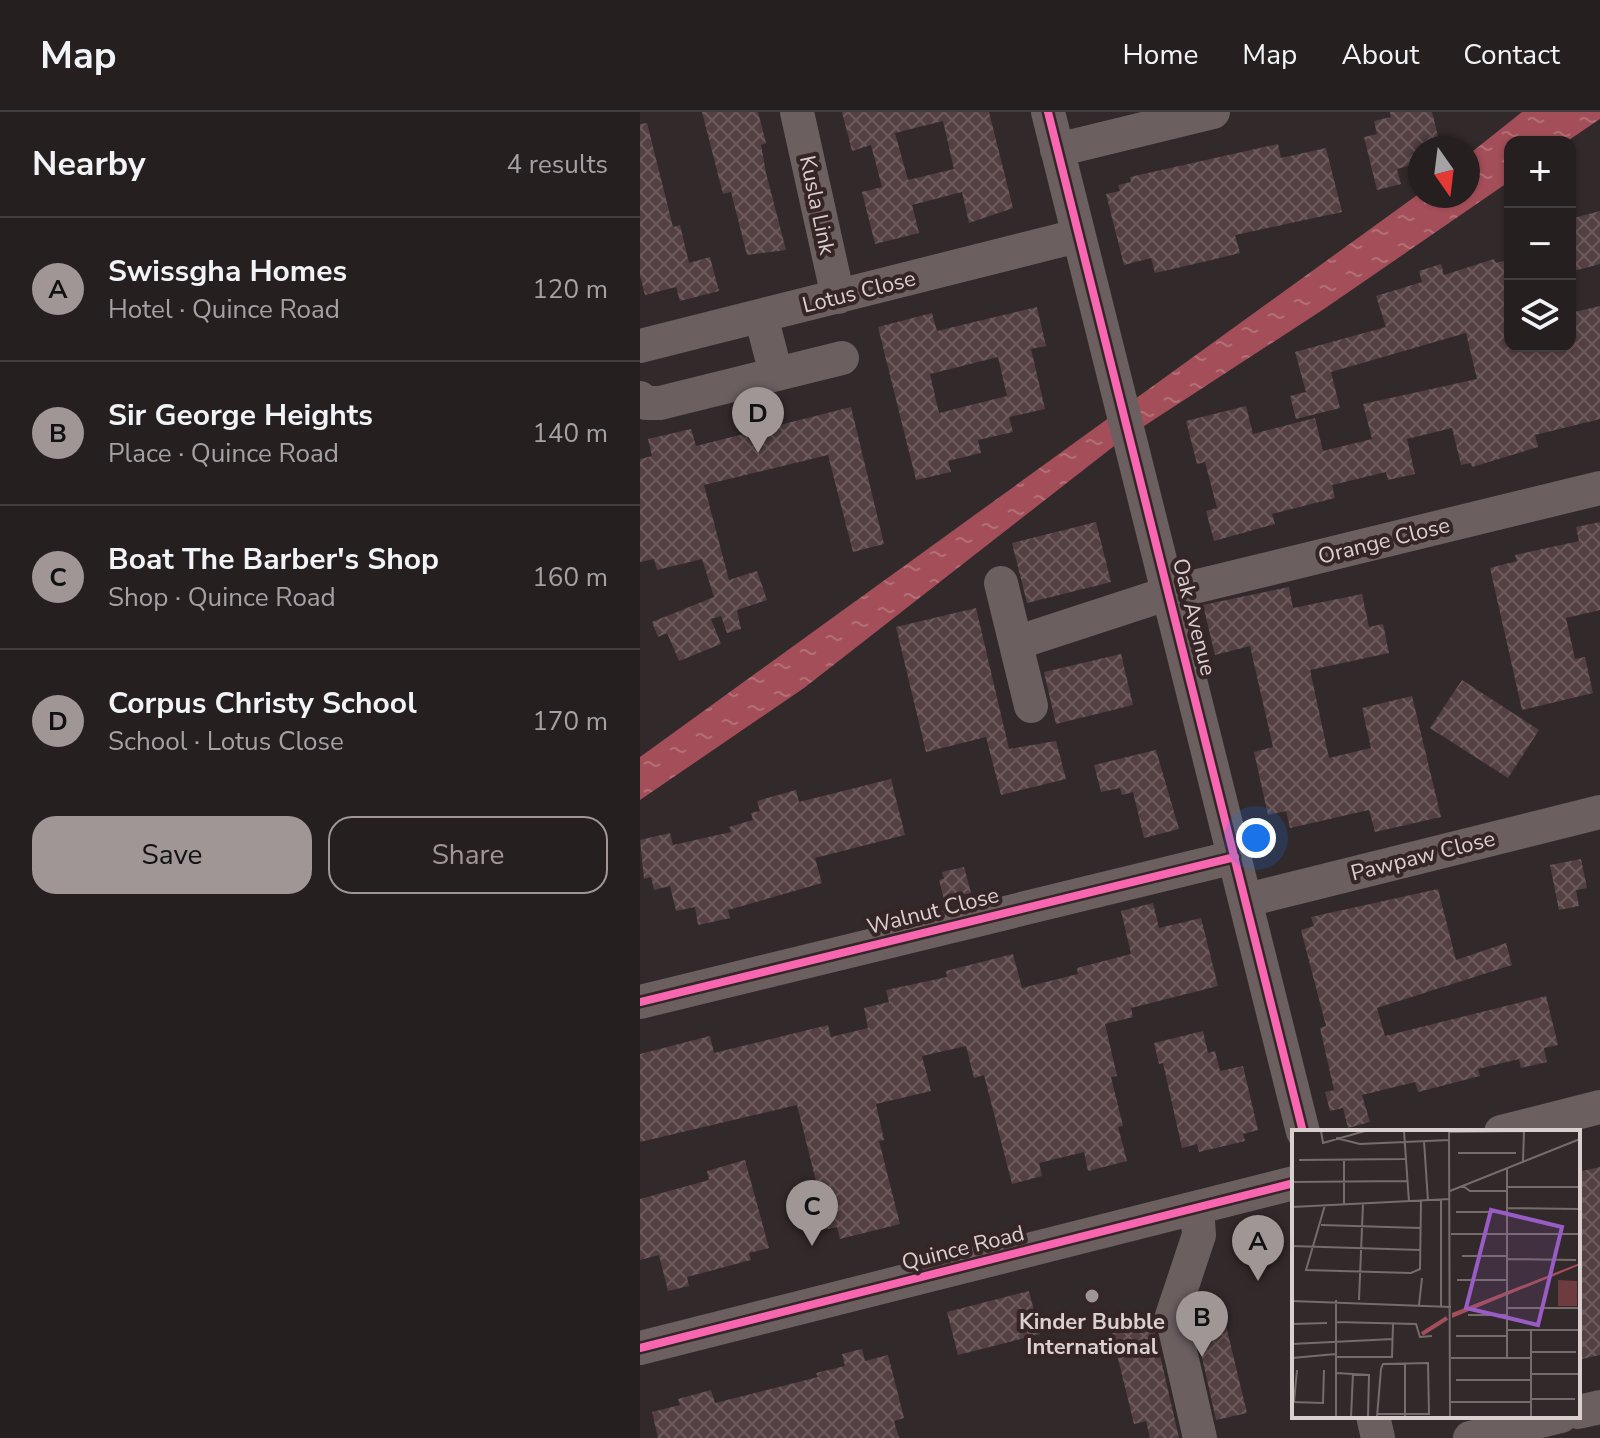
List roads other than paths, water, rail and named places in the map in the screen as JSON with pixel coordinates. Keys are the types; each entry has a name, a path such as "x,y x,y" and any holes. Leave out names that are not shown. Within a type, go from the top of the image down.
{"street":[{"name":"Kusla Link","path":"797,112 838,297"},
{"name":"Oak Avenue","path":"1048,112 1303,1130"},
{"path":"1057,150 1213,112"},
{"name":"Lotus Close","path":"640,346 1077,236"},
{"path":"761,316 776,374"},
{"path":"640,398 646,403 660,403 842,358"},
{"name":"Orange Close","path":"1016,643 1169,593 1600,488"},
{"path":"1001,583 1031,706"},
{"name":"Pawpaw Close","path":"1247,900 1600,812"},
{"name":"Walnut Close","path":"640,1002 1235,857"},
{"path":"1509,1130 1600,1107"},
{"name":"Quince Road","path":"640,1348 1292,1184"},
{"path":"1197,1208 1199,1235 1172,1316 1200,1438"},
{"path":"1580,1412 1600,1407"},
{"path":"1373,1418 1378,1438"},
{"path":"1470,1438 1553,1418"}],"water":[{"path":"1522,112 1600,112 1600,119 1575,136 1504,136 1504,185 1480,202 1480,145"},
{"path":"1408,202 1408,208 1471,208 1324,309 1118,443 804,688 640,800 640,757"}],"place":[{"name":"Corpus Christy School","path":"758,453"},
{"name":"Boat The Barber's Shop","path":"812,1246"},
{"name":"Swissgha Homes","path":"1258,1281"},
{"name":"Kinder Bubble International","path":"1092,1296"},
{"name":"Sir George Heights","path":"1202,1357"}]}
